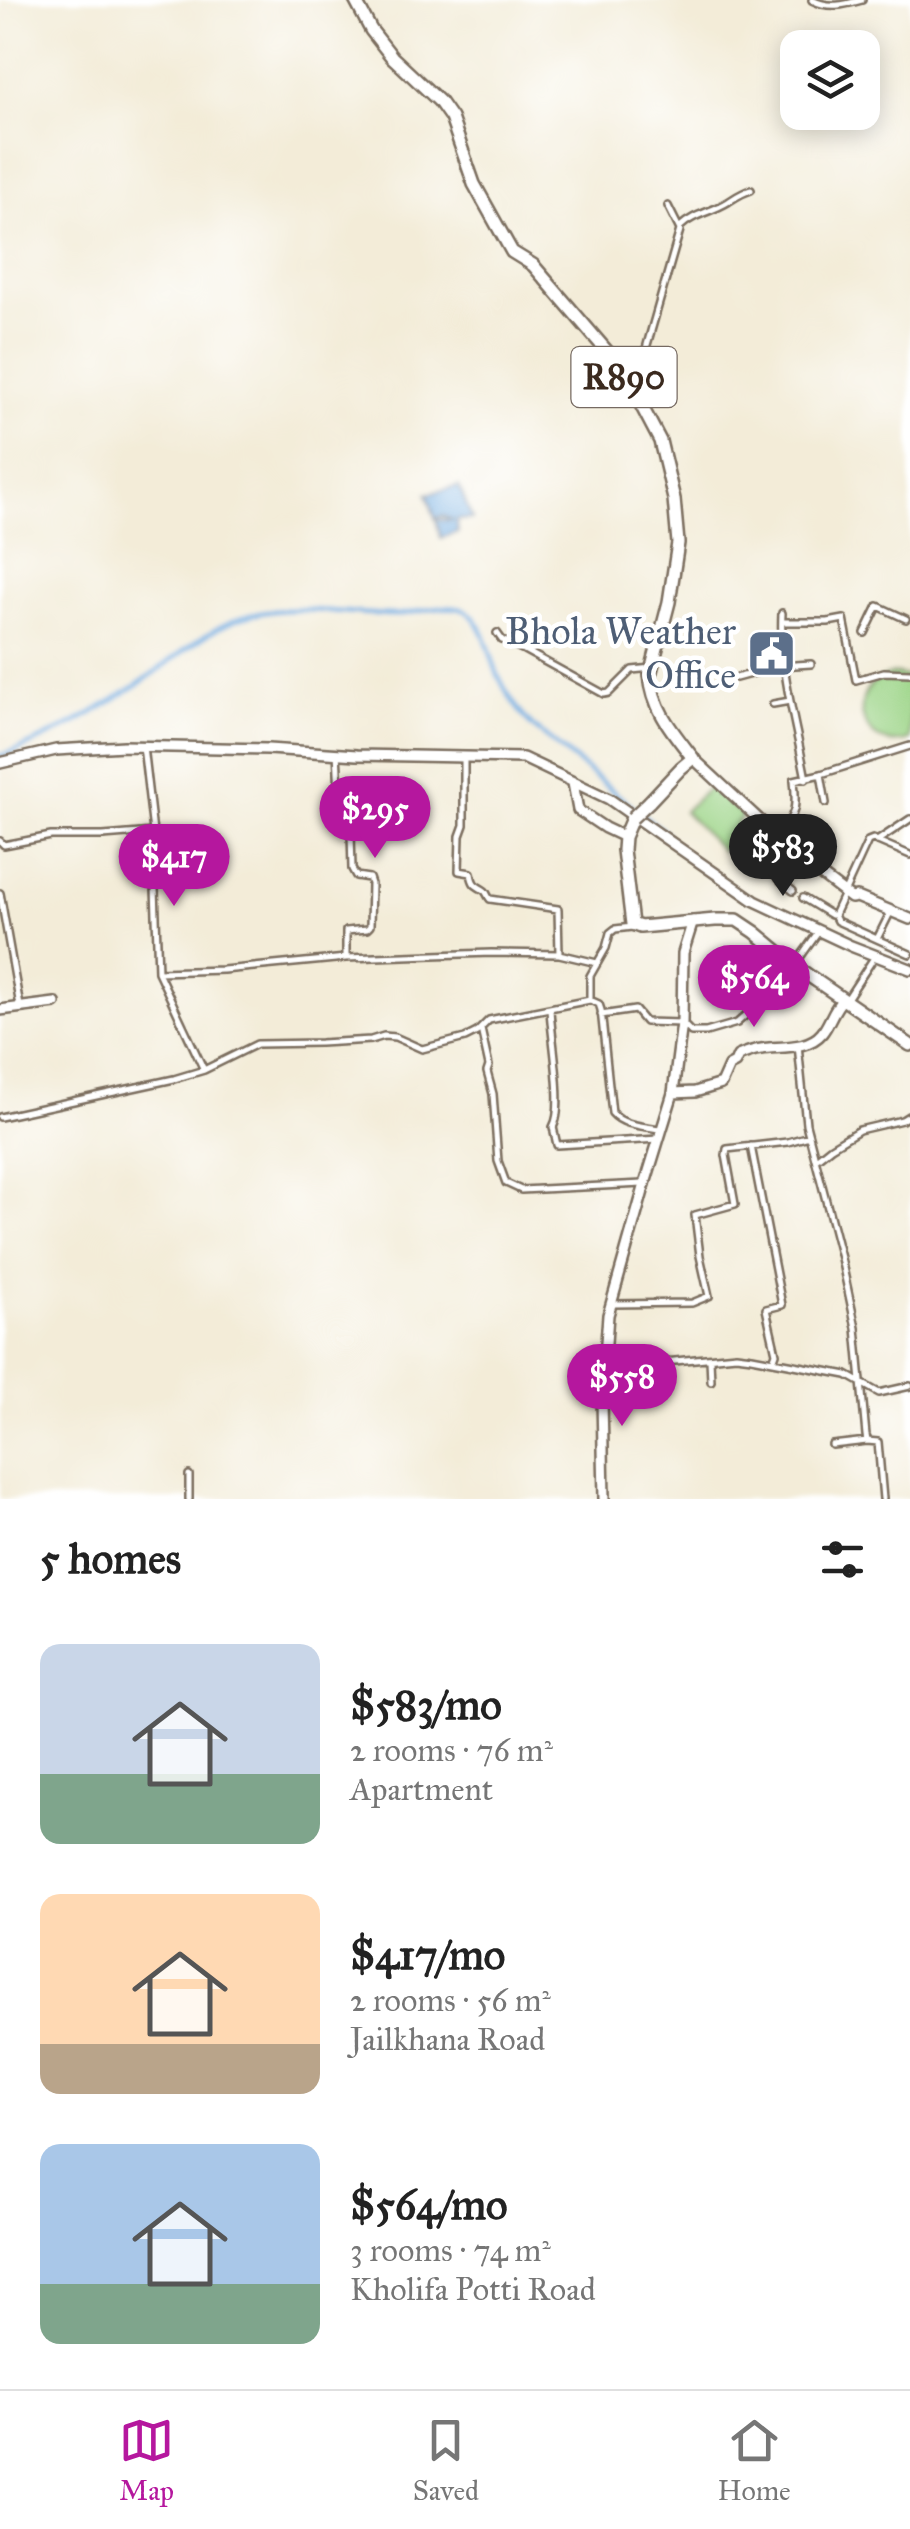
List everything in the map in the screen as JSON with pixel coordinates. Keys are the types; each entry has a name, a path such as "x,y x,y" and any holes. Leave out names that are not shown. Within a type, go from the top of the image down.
{"main road":[{"name":"R890","path":"354,0 392,57 452,118 474,184 512,252 533,265 610,356 660,440 668,467 678,544 651,684 659,711 693,758"},
{"path":"693,758 632,818 624,836 633,925 737,920 798,968 910,1045"}],"street":[{"path":"812,0 835,6 862,0"},
{"path":"622,374 645,352 680,227 751,190"},
{"path":"668,206 680,227"},
{"path":"865,633 878,606 909,618"},
{"path":"782,614 786,666 806,779"},
{"path":"782,622 844,619 856,680 884,672 910,673"},
{"path":"497,634 604,694 632,670 652,668"},
{"path":"736,678 811,664"},
{"path":"773,704 791,700"},
{"path":"144,746 153,832 158,972 204,1070"},
{"path":"0,762 56,750 144,746 522,758 609,799 754,901 910,969"},
{"path":"778,836 796,810 794,780 910,746"},
{"path":"338,754 338,803 342,827 350,833 352,870 356,876 371,880 370,926 346,931 346,958"},
{"path":"464,756 464,825 459,870 471,874 479,890 485,891 490,899 558,909 559,954"},
{"path":"693,758 802,859 853,900 858,896 910,919"},
{"path":"822,774 826,804"},
{"path":"573,784 578,810 624,836"},
{"path":"877,841 910,819"},
{"path":"0,841 4,844 51,836 153,832"},
{"path":"910,855 868,841 834,918 910,954"},
{"path":"742,857 748,849 793,891"},
{"path":"782,882 802,859"},
{"path":"0,892 20,1006"},
{"path":"804,898 830,915"},
{"path":"877,939 891,911"},
{"path":"604,1499 602,1398 610,1304 673,1093 682,1022 683,953 693,921"},
{"path":"590,1000 590,976 612,930 640,927"},
{"path":"601,1015 635,1010 645,1022 682,1022 692,1032 737,1023 798,968 819,930"},
{"path":"158,972 212,971 346,958 491,953 559,954 597,963"},
{"path":"673,1093 695,1092 721,1084 728,1066 750,1051 798,1045 820,1035 833,1010 875,956"},
{"path":"0,1117 174,1079 265,1042 320,1043 384,1036 422,1048 465,1038 489,1020 590,1000 599,1004 612,1113 617,1119 661,1134"},
{"path":"0,1009 55,1003"},
{"path":"550,1009 559,1099 558,1118 552,1128 558,1146 661,1134"},
{"path":"480,1029 493,1094 498,1161 506,1183 521,1190 645,1184"},
{"path":"798,1045 804,1118 854,1318 868,1442"},
{"path":"816,1159 859,1130 910,1115"},
{"path":"610,1304 692,1304 709,1296 695,1215 736,1204 726,1151 808,1136"},
{"path":"751,1146 782,1305 766,1309 776,1353 772,1362"},
{"path":"606,1359 665,1362 736,1355 832,1371 880,1393 910,1386"},
{"path":"710,1359 712,1382"},
{"path":"832,1444 878,1442 883,1499"},
{"path":"188,1475 189,1499"}],"green space":[{"path":"895,674 910,677 910,740 892,742 878,738 868,728 862,703 867,690 878,680"},
{"path":"711,786 742,815 722,851 684,811"}],"water":[{"path":"459,486 472,519 456,520 458,532 441,538 436,520 453,520 435,518 427,494"},
{"path":"764,829 797,859 780,878 750,847"}],"waterway":[{"path":"0,756 95,711 209,633 251,615 286,610 395,615 454,608 469,613 480,626 501,682 531,725 666,834"}],"place":[{"name":"Bhola Weather Office","path":"771,653"}]}
